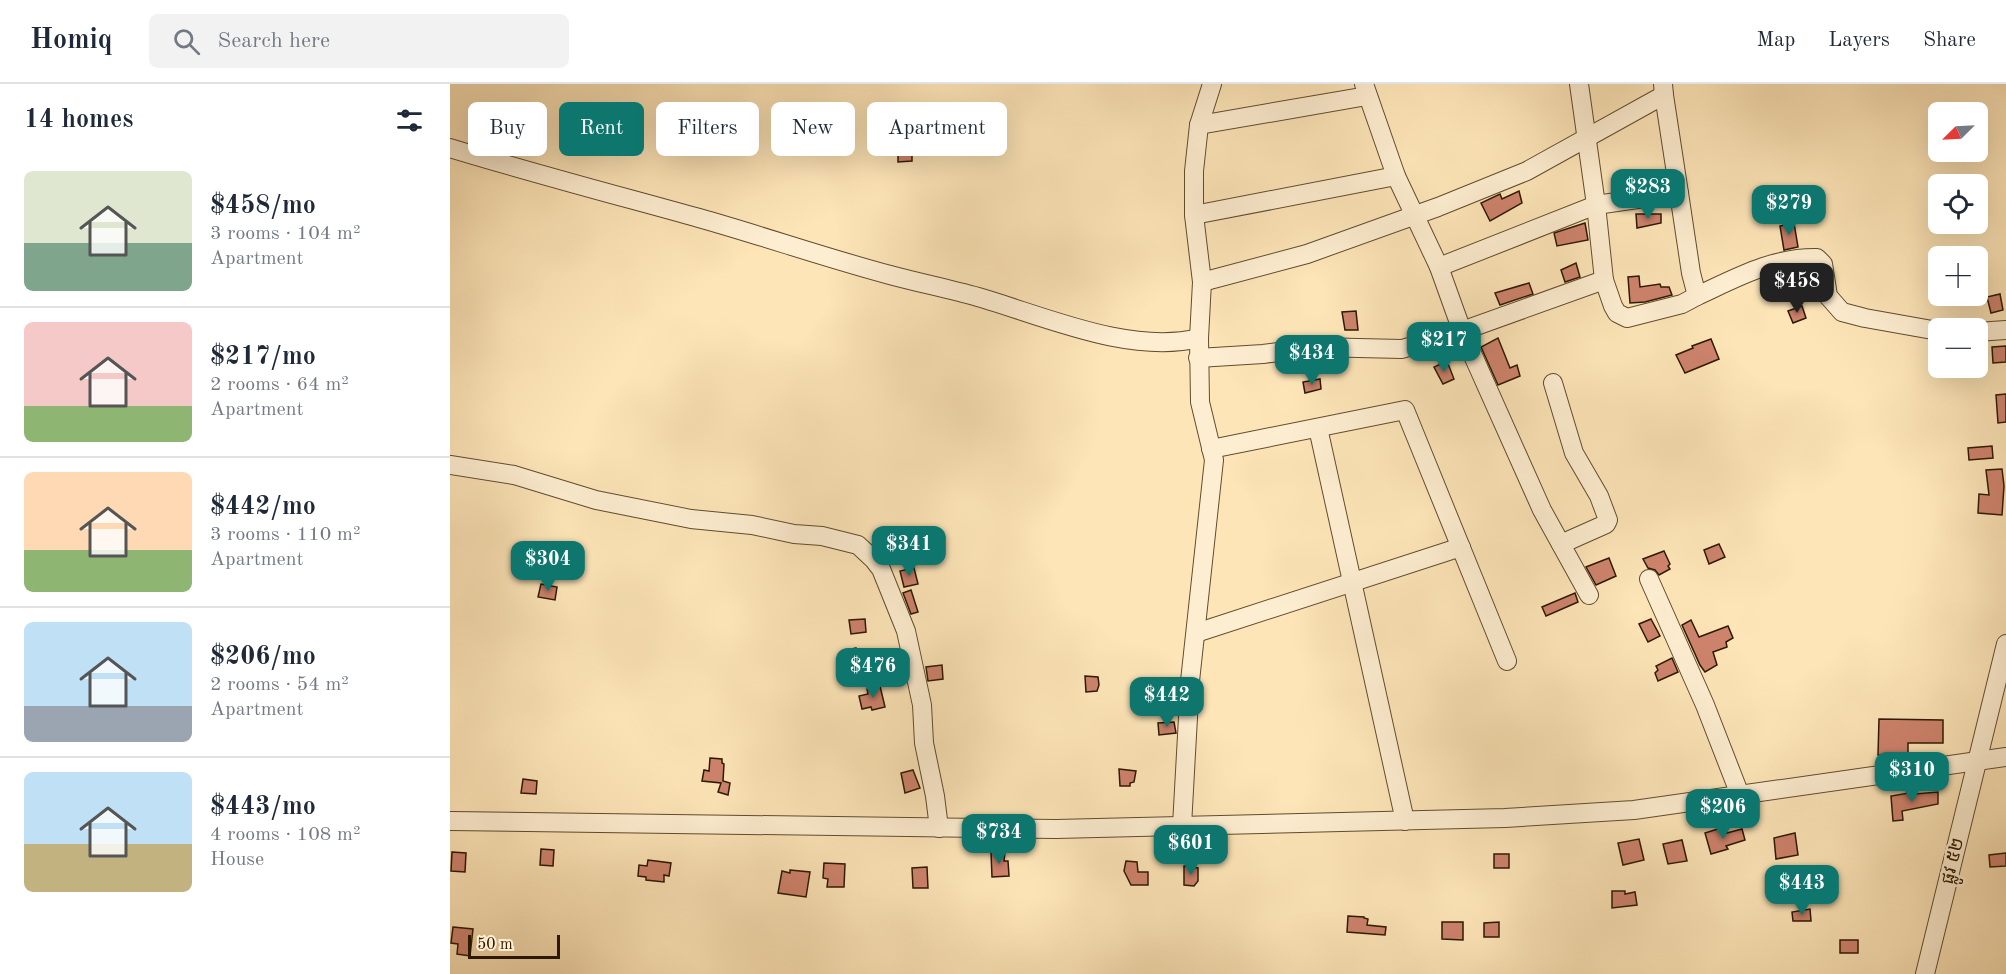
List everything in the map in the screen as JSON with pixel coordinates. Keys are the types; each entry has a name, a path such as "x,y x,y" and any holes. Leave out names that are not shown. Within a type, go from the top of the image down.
{"street":[{"path":"1182,826 1190,681 1214,460 1200,402 1198,358 1202,282 1194,215 1194,171 1199,125 1212,84"},
{"path":"1579,84 1604,280 1617,312 1627,318 1682,304 1756,268 1781,261 1817,258 1822,264 1828,296 1842,312 1928,329"},
{"path":"1202,282 1306,255 1527,171 1585,140 1663,89 1691,273 1697,296"},
{"path":"1199,125 1366,90 1396,176 1439,267 1462,331 1542,510 1589,595"},
{"path":"450,148 888,274 977,297 1071,326 1130,340 1153,342 1199,338"},
{"path":"1194,215 1396,176"},
{"path":"1439,267 1596,205 1678,193"},
{"path":"1198,358 1263,354 1315,347 1402,349 1462,331 1604,280"},
{"path":"1988,331 2006,330"},
{"path":"1553,383 1574,453 1599,496 1608,520 1606,524 1561,544"},
{"path":"1211,449 1405,410 1507,661"},
{"path":"1318,428 1405,821"},
{"path":"450,465 514,475 596,500 691,519 752,525 794,534 822,536 858,545 881,569 906,630 922,705 924,743 939,828"},
{"path":"1196,633 1461,547"},
{"path":"1648,579 1705,705 1740,795"},
{"name":"ផ្លូវ ៥២","path":"1925,974 2006,644"},
{"path":"450,821 1056,829 1504,818 1634,810 2006,757"}],"building":[{"path":"898,156 912,156 912,161 898,162"},
{"path":"1519,191 1522,203 1490,221 1481,203 1500,194 1502,199"},
{"path":"1636,214 1661,214 1661,223 1637,228"},
{"path":"1585,223 1588,240 1557,246 1554,233"},
{"path":"1794,223 1798,247 1784,250 1780,226"},
{"path":"1576,263 1580,277 1565,282 1561,270"},
{"path":"1639,276 1640,287 1660,284 1661,287 1669,287 1672,295 1645,302 1630,303 1628,277"},
{"path":"1529,283 1533,294 1500,305 1495,293"},
{"path":"2000,294 2003,310 1991,313 1988,297"},
{"path":"1802,306 1806,318 1793,323 1788,311"},
{"path":"1356,311 1358,330 1345,330 1342,312"},
{"path":"1498,338 1510,368 1517,365 1520,376 1498,385 1481,347"},
{"path":"1711,339 1719,359 1685,373 1676,355"},
{"path":"2006,346 2006,362 1993,363 1992,347"},
{"path":"1447,361 1454,379 1443,384 1434,367"},
{"path":"1320,379 1321,389 1305,393 1303,382"},
{"path":"2006,394 2006,422 1998,423 1996,395"},
{"path":"1992,446 1993,458 1969,460 1968,448"},
{"path":"2002,469 2004,486 2002,515 1978,513 1979,494 1989,495 1986,470"},
{"path":"1719,544 1725,557 1709,564 1704,550"},
{"path":"1664,551 1670,569 1659,575 1655,570 1648,568 1643,559"},
{"path":"1609,558 1616,576 1596,585 1586,567"},
{"path":"914,568 918,584 904,587 900,571"},
{"path":"541,584 557,587 555,600 538,597"},
{"path":"911,590 918,612 911,614 903,593"},
{"path":"1575,593 1578,602 1546,616 1542,607"},
{"path":"865,619 866,632 851,634 849,620"},
{"path":"1651,619 1660,636 1648,642 1639,624"},
{"path":"1691,620 1699,637 1728,626 1733,638 1726,642 1727,647 1713,652 1717,665 1705,672 1682,625"},
{"path":"856,648 861,663 849,667 844,651"},
{"path":"1672,658 1678,672 1658,681 1655,673 1658,670 1656,666"},
{"path":"942,665 943,679 928,681 926,667"},
{"path":"1085,676 1098,677 1097,691 1086,692"},
{"path":"880,686 885,707 872,710 871,707 862,709 859,696 868,694 867,689"},
{"path":"1879,719 1943,720 1943,743 1908,743 1908,756 1878,755"},
{"path":"1174,722 1176,733 1159,735 1158,723"},
{"path":"710,758 722,759 723,781 730,783 728,795 718,792 721,783 702,781 704,770 709,771"},
{"path":"1119,769 1136,771 1134,782 1130,783 1130,786 1120,786"},
{"path":"913,770 920,788 905,793 901,773"},
{"path":"523,779 537,781 536,794 521,793"},
{"path":"1914,792 1915,794 1938,792 1938,804 1902,811 1903,820 1893,821 1891,796"},
{"path":"1721,828 1723,834 1742,829 1745,840 1726,846 1728,849 1711,854 1705,833"},
{"path":"1795,833 1798,855 1776,859 1774,838"},
{"path":"1639,839 1644,860 1623,865 1618,843"},
{"path":"1682,840 1687,861 1668,864 1663,844"},
{"path":"541,849 554,850 553,866 540,865"},
{"path":"452,852 466,853 465,872 451,871"},
{"path":"991,852 1005,852 1004,861 1008,861 1009,876 992,877"},
{"path":"2006,853 2006,866 1990,867 1989,855"},
{"path":"1494,854 1509,854 1509,868 1494,868"},
{"path":"648,860 671,863 669,876 664,875 664,882 646,880 646,877 638,876 639,865 647,866"},
{"path":"1126,861 1137,862 1138,872 1148,872 1148,885 1131,885 1124,871"},
{"path":"824,863 845,864 844,887 827,887 828,879 823,878"},
{"path":"1184,866 1198,868 1198,881 1194,886 1184,885"},
{"path":"927,867 928,888 913,888 912,868"},
{"path":"790,870 810,872 806,897 778,893 782,871 790,873"},
{"path":"1612,891 1625,891 1625,894 1635,892 1637,905 1612,908"},
{"path":"1810,909 1811,921 1793,921 1792,912"},
{"path":"1348,916 1364,917 1368,919 1367,925 1386,927 1385,935 1347,932"},
{"path":"1442,922 1463,922 1463,940 1442,939"},
{"path":"1499,922 1499,937 1484,937 1484,923"},
{"path":"453,927 473,929 470,956 457,954 458,944 451,943"},
{"path":"1840,940 1858,940 1858,953 1840,953"}]}
